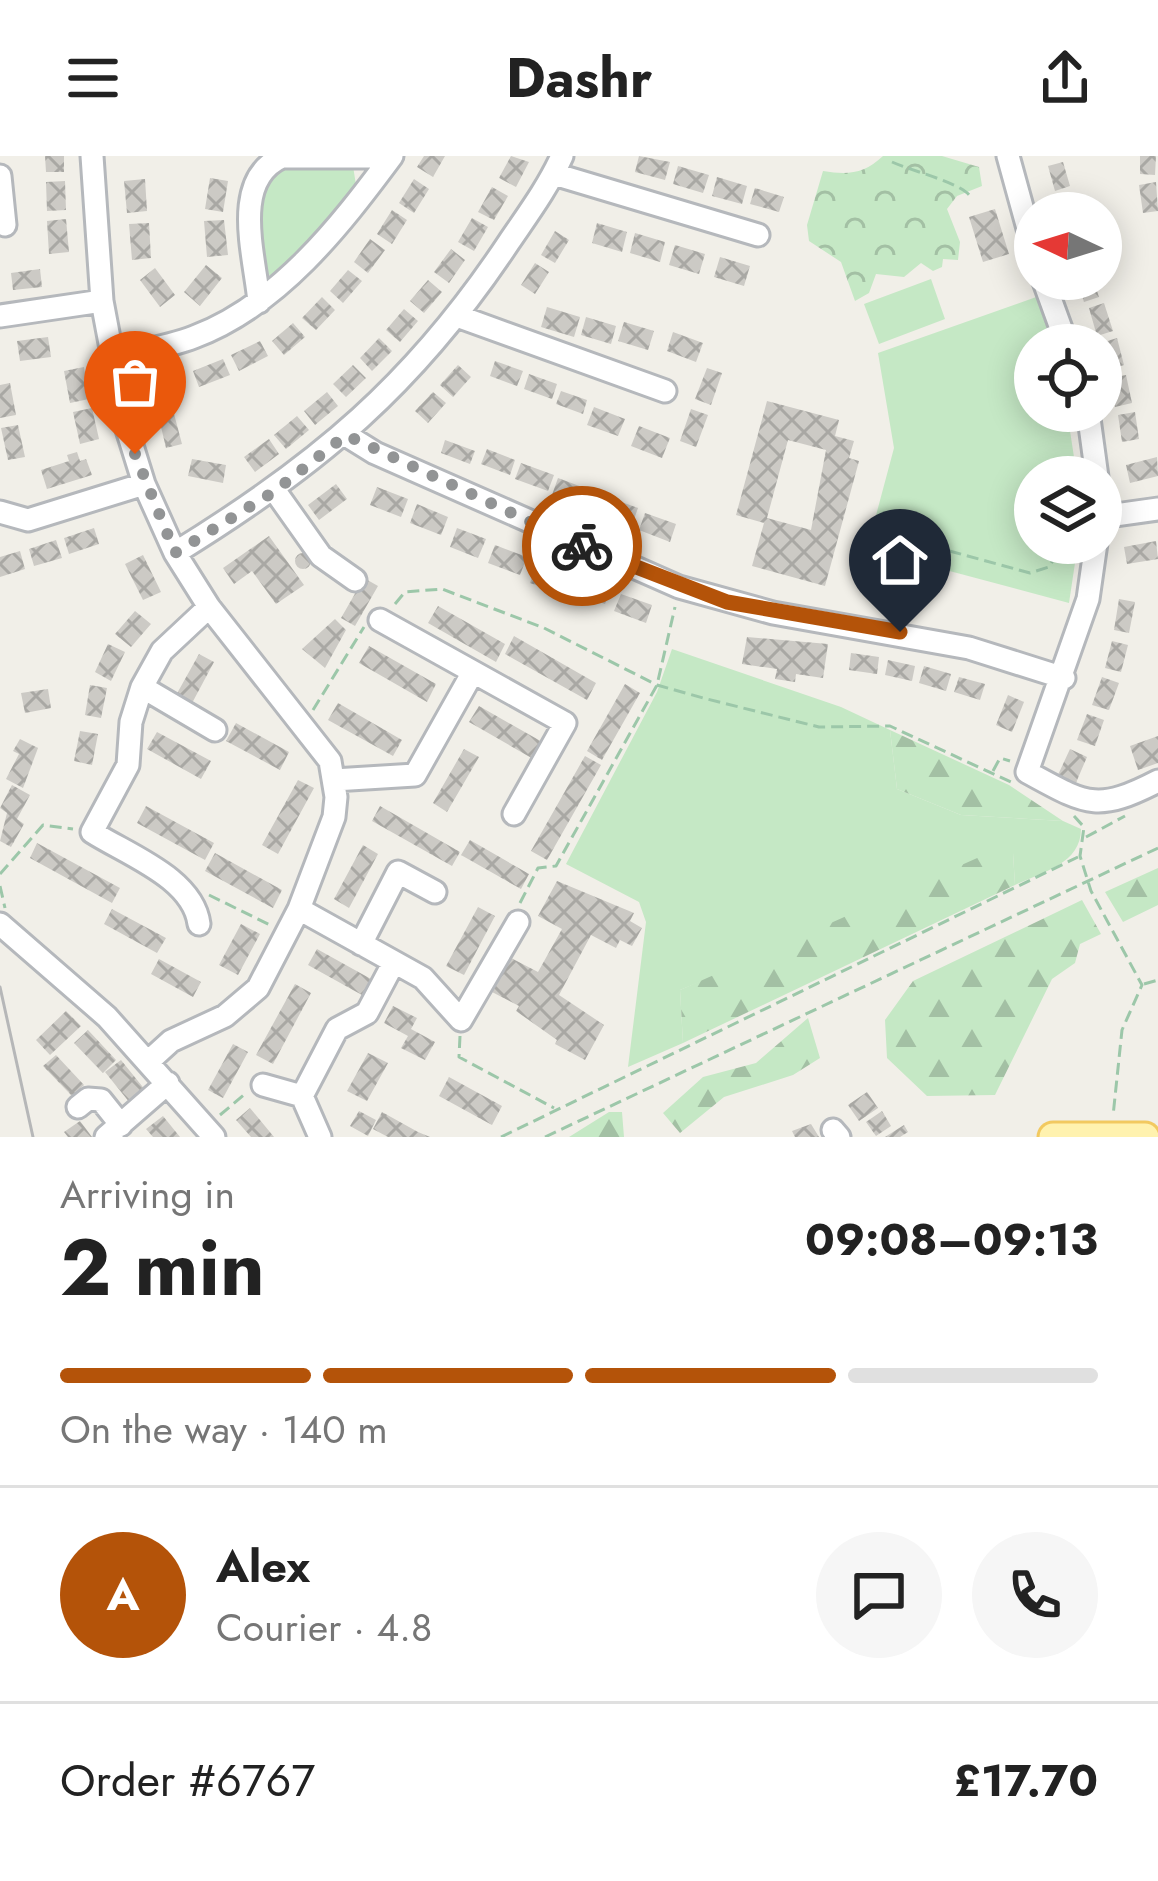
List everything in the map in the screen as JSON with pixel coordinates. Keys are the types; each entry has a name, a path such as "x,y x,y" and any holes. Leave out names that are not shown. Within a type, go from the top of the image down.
{"main road":[{"path":"1053,1137 1111,1133 1145,1137"}],"street":[{"path":"92,156 102,301 144,484 175,553 209,608 330,761 334,780 334,817 288,934 258,988 225,1016 171,1041 149,1061"},
{"path":"112,357 195,337 260,302 341,220 392,156"},
{"path":"260,302 249,204 253,184 265,164 282,157 392,156"},
{"path":"1008,156 1018,192"},
{"path":"175,553 275,491 346,435 460,317 558,165 758,235"},
{"path":"0,176 5,225"},
{"path":"0,316 102,301"},
{"path":"460,317 665,391"},
{"path":"346,435 375,454 679,587 773,613 969,647 1064,678"},
{"path":"0,512 28,520 144,484"},
{"path":"275,491 321,556 355,580"},
{"path":"1122,514 1158,509"},
{"path":"1093,564 1088,599 1064,678 1028,772 1081,801 1103,805 1158,781"},
{"path":"199,924 196,905 180,887 92,832 128,765 131,722 142,687 162,651 209,608"},
{"path":"380,620 565,723 514,814"},
{"path":"334,780 415,776 473,672"},
{"path":"142,687 214,730"},
{"path":"361,944 398,872 436,892"},
{"path":"299,909 423,978 461,1020 518,922"},
{"path":"0,924 149,1061 208,1131"},
{"path":"302,1096 337,1029 368,1013 394,962"},
{"path":"78,1107 88,1099 100,1100 114,1131 168,1083"},
{"path":"263,1085 302,1096"},
{"path":"302,1096 320,1137"}],"path":[{"path":"892,162 930,181 956,182 970,196"},
{"path":"880,532 1030,573 1051,564"},
{"path":"518,922 518,908 538,868 556,866 657,685 679,587"},
{"path":"304,727 357,630 380,620 405,592 442,590 544,628 657,685 819,727 890,726 992,772 1000,758 1028,772"},
{"path":"1140,808 1086,837 1079,856 1088,883 1142,985"},
{"path":"0,874 43,825 92,832"},
{"path":"545,1137 1158,848"},
{"path":"501,1137 1079,856"},
{"path":"180,887 222,898 288,934"},
{"path":"1111,1133 1122,1030 1142,985 1158,980"},
{"path":"461,1020 459,1057 556,1108"},
{"path":"208,1131 247,1084 263,1085"}],"green space":[{"path":"883,156 942,156 979,167 982,186 957,196 947,209 960,242 958,260 943,259 942,267 933,271 921,263 904,277 876,274 869,293 855,301 841,262 809,241 807,225 823,171 855,172"},
{"path":"284,163 353,166 356,185 283,273 272,277 262,269 255,211 262,187"},
{"path":"931,279 945,319 879,344 864,304"},
{"path":"1028,300 1040,300 1046,324 1014,324 1014,432 1070,432 1074,456 1014,456 1014,564 1075,564 1069,603 867,549 894,448 878,353"},
{"path":"672,649 841,707 890,730 897,789 961,815 1063,821 1081,829 1079,841 1067,859 1015,885 1013,853 680,990 683,1043 628,1067 646,922 639,902 566,864 657,692"},
{"path":"890,730 1009,785 1063,821 961,815 897,789"},
{"path":"993,851 1013,853 1015,885 683,1043 680,990"},
{"path":"1158,868 1158,905 1123,922 1105,892"},
{"path":"1082,900 1101,934 1080,944 1075,963 1052,979 995,1095 927,1096 887,1058 885,1020 913,981"},
{"path":"808,1018 820,1058 793,1075 724,1097 680,1133 663,1113 703,1077 756,1063"},
{"path":"609,1112 622,1112 624,1137 569,1137"}],"building":[{"path":"45,156 64,156 64,172 46,172"},
{"path":"424,156 445,156 433,177 417,167"},
{"path":"511,156 529,162 516,187 499,178"},
{"path":"639,156 670,162 665,180 635,172"},
{"path":"1140,156 1156,156 1155,175 1140,174"},
{"path":"1063,162 1070,186 1055,191 1048,166"},
{"path":"678,166 709,175 703,193 673,184"},
{"path":"717,177 747,186 742,204 712,196"},
{"path":"210,178 228,181 223,212 205,209"},
{"path":"145,179 147,211 127,213 124,181"},
{"path":"414,179 429,189 414,213 399,203"},
{"path":"65,181 66,210 47,211 46,182"},
{"path":"1156,182 1158,211 1143,213 1139,185"},
{"path":"492,187 508,196 494,220 478,212"},
{"path":"755,188 784,197 779,212 750,204"},
{"path":"995,209 1009,254 983,262 969,217"},
{"path":"392,210 407,220 392,244 377,234"},
{"path":"472,218 488,227 474,251 458,242"},
{"path":"66,219 69,252 49,254 47,221"},
{"path":"224,220 228,255 207,257 204,221"},
{"path":"149,223 151,258 132,260 129,224"},
{"path":"597,223 627,232 622,252 592,243"},
{"path":"555,231 569,240 555,263 541,255"},
{"path":"635,233 665,242 660,262 630,253"},
{"path":"370,239 385,250 368,273 354,262"},
{"path":"675,245 705,254 699,274 669,265"},
{"path":"451,249 465,260 449,283 434,272"},
{"path":"720,257 750,266 744,286 714,277"},
{"path":"535,263 549,272 535,294 521,285"},
{"path":"206,265 222,278 200,306 184,292"},
{"path":"155,268 175,295 160,307 140,280"},
{"path":"40,269 42,287 13,290 11,273"},
{"path":"348,270 362,281 343,303 330,291"},
{"path":"428,280 442,292 424,313 410,301"},
{"path":"322,297 335,310 316,330 302,318"},
{"path":"1104,303 1111,324 1094,324 1089,308"},
{"path":"547,307 580,317 574,337 541,327"},
{"path":"404,309 418,321 400,342 386,330"},
{"path":"586,317 616,326 611,344 581,335"},
{"path":"624,322 654,331 648,350 618,341"},
{"path":"293,323 305,337 284,355 272,341"},
{"path":"673,332 703,343 696,362 667,351"},
{"path":"48,337 51,357 20,361 17,341"},
{"path":"379,338 392,351 372,371 360,358"},
{"path":"260,341 268,356 239,371 231,355"},
{"path":"223,359 230,375 199,387 193,371"},
{"path":"495,361 523,371 517,386 490,376"},
{"path":"353,365 366,378 346,397 333,384"},
{"path":"458,365 471,377 453,397 440,385"},
{"path":"84,367 89,399 70,403 64,371"},
{"path":"707,368 722,373 711,405 695,399"},
{"path":"529,374 557,384 552,399 524,389"},
{"path":"1126,375 1132,403 1122,405 1122,376"},
{"path":"10,383 16,415 0,418 0,385"},
{"path":"561,391 587,400 583,414 556,404"},
{"path":"327,392 338,406 315,425 304,411"},
{"path":"433,392 446,403 428,423 415,411"},
{"path":"767,401 839,420 835,436 854,441 849,458 859,461 825,586 752,566 764,523 736,515","holes":["788,440 826,450 811,530 767,518"]},
{"path":"594,407 625,419 618,436 587,425"},
{"path":"92,408 99,439 80,444 73,412"},
{"path":"691,409 708,415 696,447 680,441"},
{"path":"173,410 182,444 166,448 158,414"},
{"path":"1135,412 1139,439 1122,442 1122,414"},
{"path":"297,416 309,430 286,449 274,435"},
{"path":"18,425 25,457 8,460 1,428"},
{"path":"639,426 670,438 662,458 631,446"},
{"path":"269,439 279,454 255,472 244,457"},
{"path":"445,440 475,451 470,464 441,453"},
{"path":"487,449 515,460 510,475 481,464"},
{"path":"77,452 80,461 86,459 92,475 47,489 41,470 69,461 67,455"},
{"path":"1157,457 1158,476 1130,483 1126,465"},
{"path":"192,459 226,465 223,483 188,476"},
{"path":"521,463 554,475 548,491 515,479"},
{"path":"558,478 590,490 584,506 552,495"},
{"path":"336,484 347,499 319,520 308,505"},
{"path":"377,487 408,499 401,517 370,505"},
{"path":"605,496 638,508 632,525 599,513"},
{"path":"417,504 448,517 441,535 410,523"},
{"path":"645,513 676,524 670,542 639,530"},
{"path":"94,528 99,544 69,554 64,538"},
{"path":"457,528 486,539 478,558 450,547"},
{"path":"269,536 304,585 276,604 252,571 234,584 223,568"},
{"path":"56,540 62,558 34,566 29,549"},
{"path":"1156,541 1158,559 1127,564 1124,547"},
{"path":"495,545 527,557 520,575 488,563"},
{"path":"20,551 25,569 0,577 0,557"},
{"path":"303,553 311,561 303,569 295,561"},
{"path":"143,555 161,592 143,600 125,564"},
{"path":"537,564 567,575 561,594 530,583"},
{"path":"580,577 611,588 605,604 574,593"},
{"path":"364,578 378,586 355,626 341,618"},
{"path":"621,594 652,605 646,623 614,611"},
{"path":"1119,599 1135,602 1129,633 1114,630"},
{"path":"438,606 505,644 496,662 428,623"},
{"path":"135,611 151,624 131,647 115,634"},
{"path":"335,619 346,630 325,668 302,649"},
{"path":"514,636 596,683 587,700 505,654"},
{"path":"747,637 828,644 823,678 796,674 795,682 775,679 777,669 742,664"},
{"path":"1112,641 1128,645 1121,672 1105,668"},
{"path":"108,644 125,652 111,681 95,672"},
{"path":"369,646 436,684 427,702 359,663"},
{"path":"851,653 879,657 877,674 849,670"},
{"path":"199,654 214,662 191,705 175,697"},
{"path":"888,660 915,666 912,681 885,675"},
{"path":"924,666 951,674 946,691 919,683"},
{"path":"959,677 985,684 980,700 954,692"},
{"path":"1102,677 1119,683 1109,710 1092,705"},
{"path":"625,684 640,693 602,760 587,751"},
{"path":"90,685 107,688 101,718 85,715"},
{"path":"48,689 51,708 25,713 21,693"},
{"path":"1008,695 1024,702 1012,732 996,725"},
{"path":"338,703 402,740 393,756 328,720"},
{"path":"479,706 544,743 535,760 469,722"},
{"path":"1087,714 1104,720 1095,746 1077,740"},
{"path":"236,723 289,752 280,770 226,741"},
{"path":"80,731 98,734 92,765 74,761"},
{"path":"157,732 211,761 201,779 147,749"},
{"path":"1158,736 1158,763 1138,770 1130,746"},
{"path":"20,739 38,748 23,788 6,779 19,754 13,751"},
{"path":"464,749 479,757 447,812 433,803"},
{"path":"1070,749 1087,757 1075,785 1057,777"},
{"path":"585,756 601,765 547,860 531,851"},
{"path":"298,780 314,788 278,854 262,845"},
{"path":"12,785 30,795 17,819 24,824 11,847 0,841 7,813 0,808"},
{"path":"146,806 214,843 205,860 137,823"},
{"path":"380,806 460,852 452,866 372,821"},
{"path":"470,840 529,874 521,889 461,855"},
{"path":"37,843 120,888 112,903 30,858"},
{"path":"363,845 378,854 349,908 334,899"},
{"path":"215,853 282,890 273,908 205,871"},
{"path":"557,881 634,913 630,921 642,928 632,946 620,940 616,948 591,935 559,995 604,1025 585,1060 555,1044 557,1040 516,1011 519,1006 492,992 511,958 538,972 562,929 538,916"},
{"path":"478,907 495,916 464,975 446,966"},
{"path":"112,909 166,938 157,953 104,924"},
{"path":"241,924 260,934 238,975 219,965"},
{"path":"317,949 371,979 362,995 308,965"},
{"path":"159,959 201,982 193,997 151,974"},
{"path":"295,984 311,993 273,1064 256,1055"},
{"path":"393,1006 417,1018 411,1029 435,1042 425,1060 401,1048 408,1036 384,1023"},
{"path":"66,1011 81,1026 50,1055 36,1040"},
{"path":"88,1030 116,1060 103,1073 74,1043"},
{"path":"233,1044 248,1052 223,1098 208,1090"},
{"path":"368,1053 388,1063 367,1101 347,1091"},
{"path":"56,1055 84,1085 72,1096 43,1066"},
{"path":"121,1060 146,1091 130,1103 105,1072"},
{"path":"449,1077 502,1106 492,1125 439,1096"},
{"path":"867,1092 878,1108 859,1121 848,1105"},
{"path":"250,1108 274,1137 251,1137 236,1120"},
{"path":"359,1111 376,1120 368,1136 350,1126"},
{"path":"882,1111 891,1126 876,1136 866,1122"},
{"path":"382,1112 430,1137 388,1137 373,1129"},
{"path":"163,1116 180,1137 153,1137 146,1129"},
{"path":"80,1121 92,1137 68,1137 64,1132"},
{"path":"811,1124 819,1137 795,1137 792,1131"},
{"path":"904,1125 908,1132 885,1137"}],"tram line":[{"path":"0,987 33,1137"}],"way so far":[{"path":"135,454 175,553 275,491 346,435 375,454 582,546"}],"route":[{"path":"582,546 647,576 727,602 900,632"}]}
